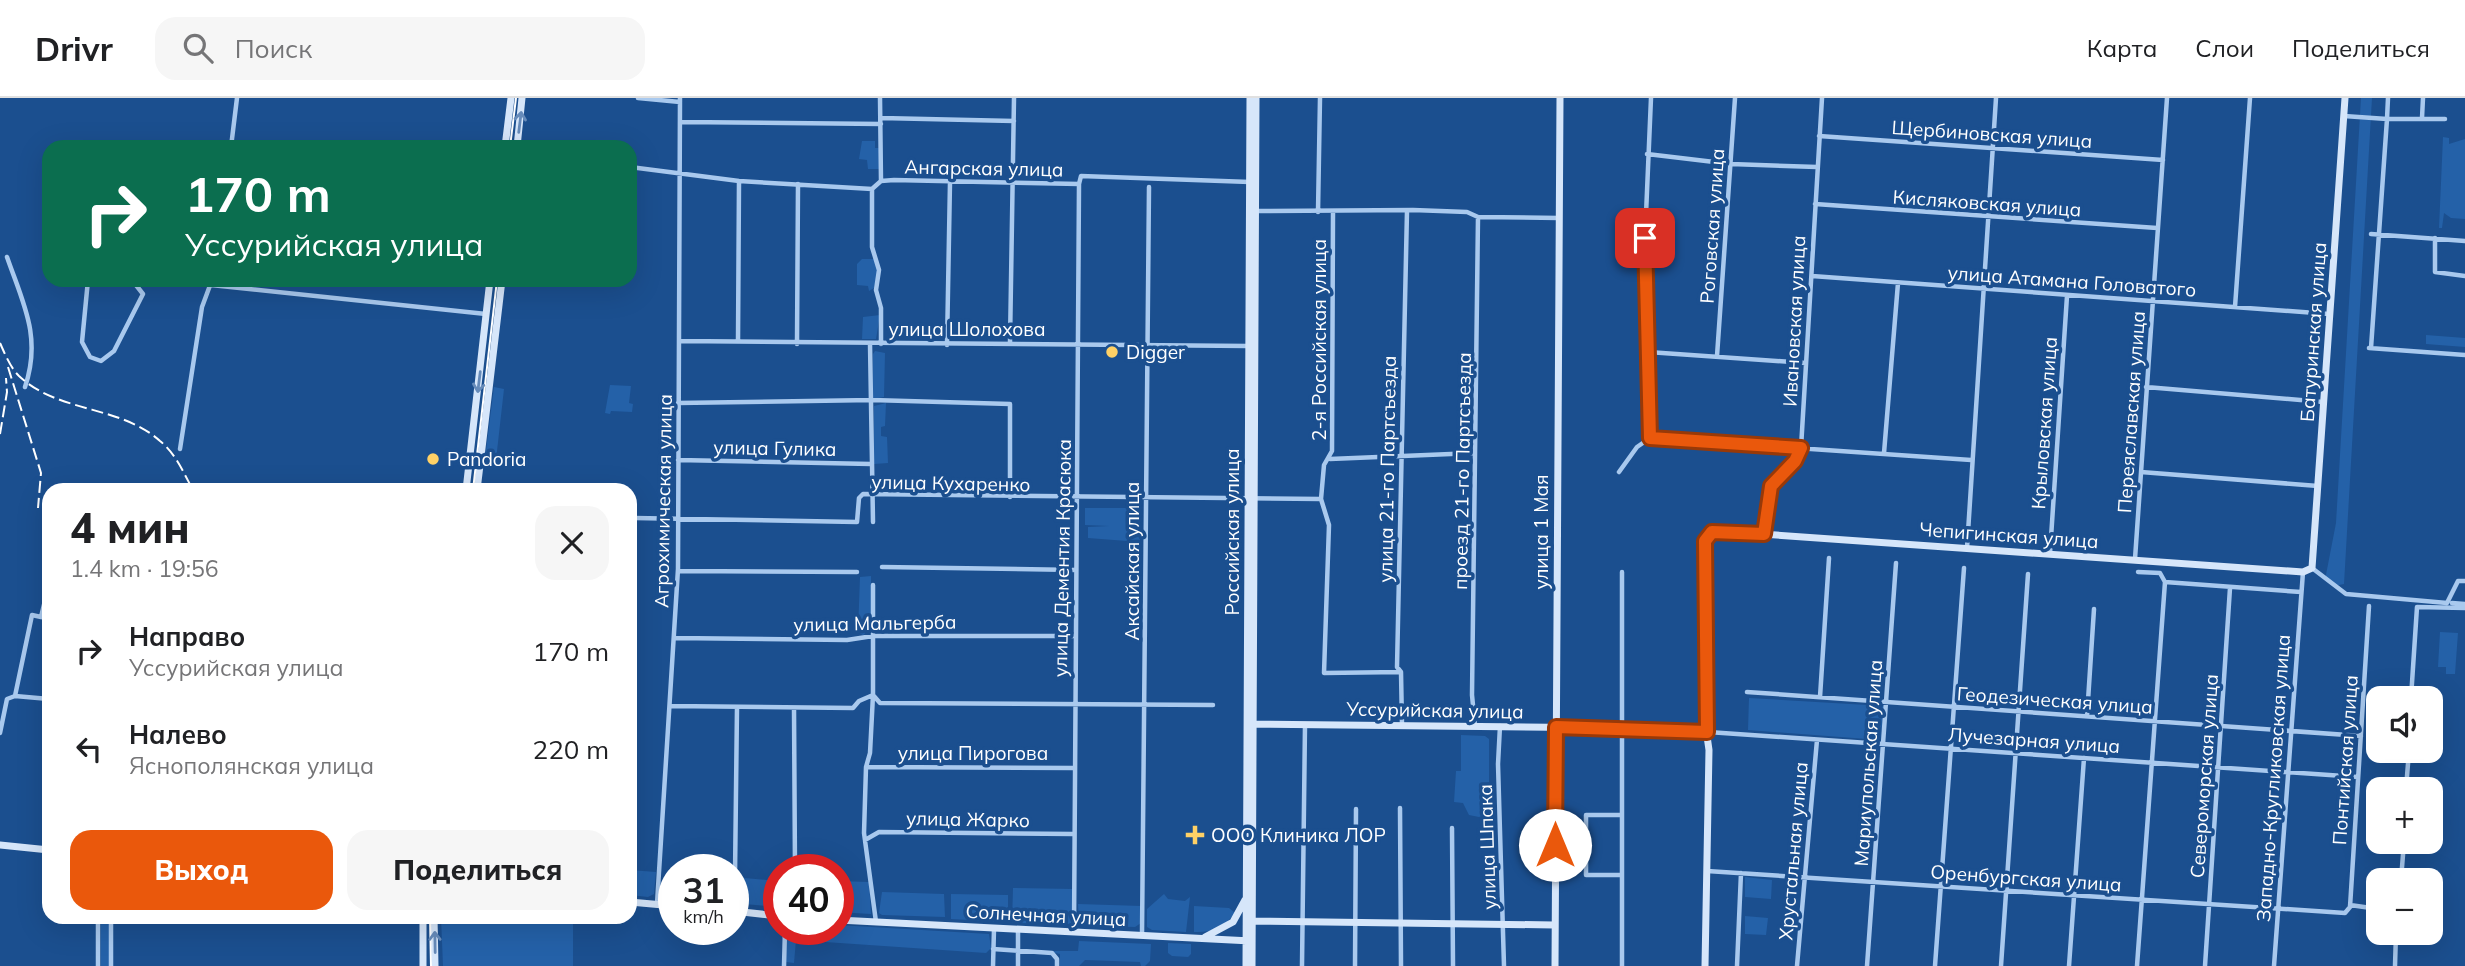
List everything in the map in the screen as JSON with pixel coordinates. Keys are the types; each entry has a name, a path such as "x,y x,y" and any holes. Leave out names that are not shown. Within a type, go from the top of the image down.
{"street":[{"path":"232,140 237,98"},
{"path":"506,140 511,98"},
{"path":"518,140 522,98"},
{"path":"638,98 680,100"},
{"path":"880,98 881,181"},
{"path":"1010,342 1014,98"},
{"name":"Российская улица","path":"1250,98 1250,182 1253,211"},
{"name":"Российская улица","path":"1246,966 1252,921 1251,499 1256,98"},
{"name":"2-я Российская улица","path":"1318,212 1320,98"},
{"name":"улица 1 Мая","path":"1555,966 1560,98"},
{"path":"1650,438 1647,154 1651,98"},
{"name":"Роговская улица","path":"1717,356 1735,98"},
{"name":"Ивановская улица","path":"1801,448 1822,98"},
{"path":"1966,548 1996,98"},
{"name":"Переяславская улица","path":"2135,559 2167,98"},
{"path":"2235,307 2250,98"},
{"name":"Батуринская улица","path":"2312,568 2345,98"},
{"path":"2388,98 2370,348 2465,355"},
{"path":"2422,118 2423,98"},
{"name":"Агрохимическая улица","path":"657,904 678,571 680,100"},
{"path":"2344,116 2445,120"},
{"path":"680,122 1014,121"},
{"name":"Щербиновская улица","path":"1819,136 2163,160"},
{"path":"1647,154 1731,164 1817,167"},
{"path":"637,168 739,181 872,189 872,247 878,270 876,290 881,308 881,344"},
{"name":"Ангарская улица","path":"872,189 881,181 1079,184 1081,176 1250,182"},
{"path":"738,341 739,181"},
{"path":"947,345 950,182"},
{"path":"797,344 798,184"},
{"name":"улица Дементия Красюка","path":"1074,932 1079,184"},
{"name":"Аксайская улица","path":"1142,936 1149,187"},
{"name":"Кисляковская улица","path":"1815,204 2157,228"},
{"path":"1253,211 1467,212 1478,217 1559,218"},
{"name":"улица 21-го Партсъезда","path":"1402,725 1401,672 1397,667 1407,211"},
{"name":"2-я Российская улица","path":"1333,212 1330,459 1324,465 1321,499 1329,525 1324,673 1401,672"},
{"name":"проезд 21-го Партсъезда","path":"1475,726 1472,695 1478,217"},
{"path":"2371,234 2465,241"},
{"path":"2435,238 2435,272 2465,276"},
{"path":"6,257 32,330 31,369 25,387"},
{"name":"улица Атамана Головатого","path":"1812,276 2330,314"},
{"path":"1884,453 1898,283"},
{"path":"87,287 82,342 90,357 101,361 109,358 114,351 142,294 137,287"},
{"path":"180,449 202,307 210,287"},
{"path":"251,287 498,312"},
{"path":"467,483 489,287"},
{"path":"478,483 501,287"},
{"name":"Крыловская улица","path":"2050,553 2067,295"},
{"path":"484,335 495,336"},
{"name":"улица Шолохова","path":"679,341 947,345 1077,342 1252,346"},
{"path":"870,344 873,522"},
{"path":"1648,352 1806,363"},
{"path":"2146,387 2323,402"},
{"path":"678,403 872,400 1010,404 1010,497"},
{"path":"1619,472 1626,460 1650,438 1971,460"},
{"path":"1764,534 1771,486 1795,461 1801,448"},
{"path":"1330,459 1475,453"},
{"name":"улица Гулика","path":"678,460 872,464"},
{"path":"2141,472 2318,485"},
{"name":"улица Кухаренко","path":"637,518 857,522 859,498 863,494 1321,499"},
{"name":"Чепигинская улица","path":"1707,732 1704,552 1705,541 1712,532 2303,572"},
{"path":"1820,697 1829,558"},
{"name":"Мариупольская улица","path":"1867,966 1896,563"},
{"path":"882,567 1076,569"},
{"path":"1935,966 1964,568"},
{"path":"2303,572 2312,568 2340,592 2370,598 2447,603 2458,581 2465,581"},
{"path":"678,571 857,572"},
{"path":"1622,572 1622,966"},
{"path":"2137,966 2165,582 2160,573 2138,572"},
{"name":"Западно-Кругликовская улица","path":"2274,966 2303,572"},
{"path":"2001,966 2028,573"},
{"path":"2165,582 2301,592"},
{"path":"873,585 873,695 870,753 866,767 864,840 876,923"},
{"name":"Североморская улица","path":"2205,966 2230,588"},
{"path":"2452,603 2465,606"},
{"name":"Понтийская улица","path":"2345,914 2350,905 2369,606"},
{"path":"2412,686 2418,606 2465,606"},
{"path":"2087,716 2094,609"},
{"path":"15,695 32,615 41,617 42,613"},
{"name":"улица Мальгерба","path":"674,639 847,640 873,636 1076,636"},
{"name":"Геодезическая улица","path":"1747,692 2361,736"},
{"path":"0,733 7,699 15,695 42,698"},
{"path":"873,695 880,703 1213,705"},
{"path":"670,706 853,708 873,695"},
{"path":"734,854 737,707"},
{"path":"794,708 794,854"},
{"name":"Российская улица","path":"1250,724 1246,895 1252,966"},
{"name":"Уссурийская улица","path":"1250,724 1621,728 1707,732"},
{"path":"1302,966 1305,725"},
{"name":"улица Шпака","path":"1500,726 1498,764 1504,966"},
{"path":"1705,964 1709,750 1707,732"},
{"name":"Лучезарная улица","path":"1707,732 2358,778"},
{"name":"Хрустальная улица","path":"1797,966 1817,740"},
{"path":"2069,966 2084,758"},
{"name":"улица Пирогова","path":"866,767 1073,768"},
{"path":"1400,808 1403,922 1401,966"},
{"path":"1354,966 1356,809"},
{"path":"1620,815 1586,815 1586,875 1621,876"},
{"path":"1452,828 1452,966"},
{"name":"улица Жарко","path":"864,840 879,832 1073,834"},
{"path":"0,845 42,849"},
{"name":"Оренбургская улица","path":"1706,871 2345,914"},
{"path":"1737,966 1741,873"},
{"path":"1200,939 1233,922 1246,895"},
{"path":"637,903 657,904"},
{"path":"2350,905 2366,907"},
{"name":"Солнечная улица","path":"854,921 1249,941"},
{"path":"1252,921 1554,925"},
{"path":"98,924 98,966"},
{"path":"111,924 111,966"},
{"path":"423,924 423,966"},
{"path":"435,924 435,966"},
{"path":"993,966 994,929"},
{"path":"1018,930 1018,966"},
{"path":"784,966 785,945"},
{"path":"2395,966 2396,945"},
{"path":"993,949 1052,953 1057,959 1057,966"}],"shaded area":[{"path":"2361,98 2372,98 2344,584 2334,586 2325,580 2336,523"},
{"path":"2443,137 2449,138 2449,144 2465,139 2465,219 2451,218 2444,213 2442,228 2439,228"},
{"path":"862,141 875,141 875,148 880,148 880,169 868,169 867,160 859,159"},
{"path":"862,259 875,259 878,271 874,288 869,291 868,286 857,285 857,264"},
{"path":"880,315 876,339 862,339 863,317"},
{"path":"2426,335 2465,338 2465,347 2426,344"},
{"path":"875,351 885,353 884,397 873,399 873,354"},
{"path":"610,385 631,386 629,403 633,404 632,412 605,413"},
{"path":"494,387 504,389 496,460 485,458"},
{"path":"886,403 885,426 881,427 881,436 887,437 888,463 874,464 874,406"},
{"path":"1085,508 1140,508 1140,542 1088,538 1088,527 1109,526 1085,525"},
{"path":"871,576 871,628 863,635 858,632 860,577"},
{"path":"2440,632 2458,633 2455,674 2446,674 2446,667 2438,667"},
{"path":"1749,698 1884,706 1880,740 1748,730"},
{"path":"1461,735 1485,736 1489,739 1489,813 1479,817 1469,815 1463,803 1454,802 1456,771 1461,771"},
{"path":"637,871 656,872 654,894 648,897 637,896"},
{"path":"1745,877 1772,880 1771,899 1745,897"},
{"path":"749,878 763,880 763,906 749,904"},
{"path":"854,882 869,882 871,914 854,913"},
{"path":"1013,888 1073,889 1072,924 1012,923"},
{"path":"882,892 944,894 945,917 882,915 879,913"},
{"path":"951,894 1008,895 1008,919 1004,922 951,919"},
{"path":"1164,894 1168,899 1185,901 1190,897 1186,932 1152,930 1147,927 1147,909"},
{"path":"1078,904 1142,906 1141,923 1135,927 1079,925"},
{"path":"1194,906 1229,908 1235,913 1217,928 1194,932"},
{"path":"1745,916 1768,918 1766,935 1745,934"},
{"path":"101,924 109,924 109,966 101,966"},
{"path":"441,924 573,924 573,966 443,966"},
{"path":"854,926 989,934 991,948 986,953 854,944"},
{"path":"1079,941 1151,944 1150,961 1145,966 1141,966 1140,962 1085,960 1079,966 1060,966 1060,954 1045,951 1078,951"},
{"path":"1168,943 1191,944 1191,954 1188,957 1172,956 1168,953"},
{"path":"786,945 796,945 794,963 786,962"}],"tram line":[{"path":"511,140 516,98"},
{"path":"474,483 496,287"},
{"path":"430,924 431,966"}],"railway":[{"path":"0,343 19,376 35,388 52,397 108,414 144,429 166,446 189,483"},
{"path":"8,367 41,473 38,508"},
{"path":"0,434 7,392 6,378"}],"place":[{"name":"Digger","path":"1112,352"},
{"name":"Pandoria","path":"433,459"},
{"name":"ООО Клиника ЛОР","path":"1195,835"}],"route":[{"path":"1555,845 1556,727 1707,732 1705,541 1712,532 1718,531 1764,534 1771,486 1795,461 1801,448 1650,438 1645,238"}]}
